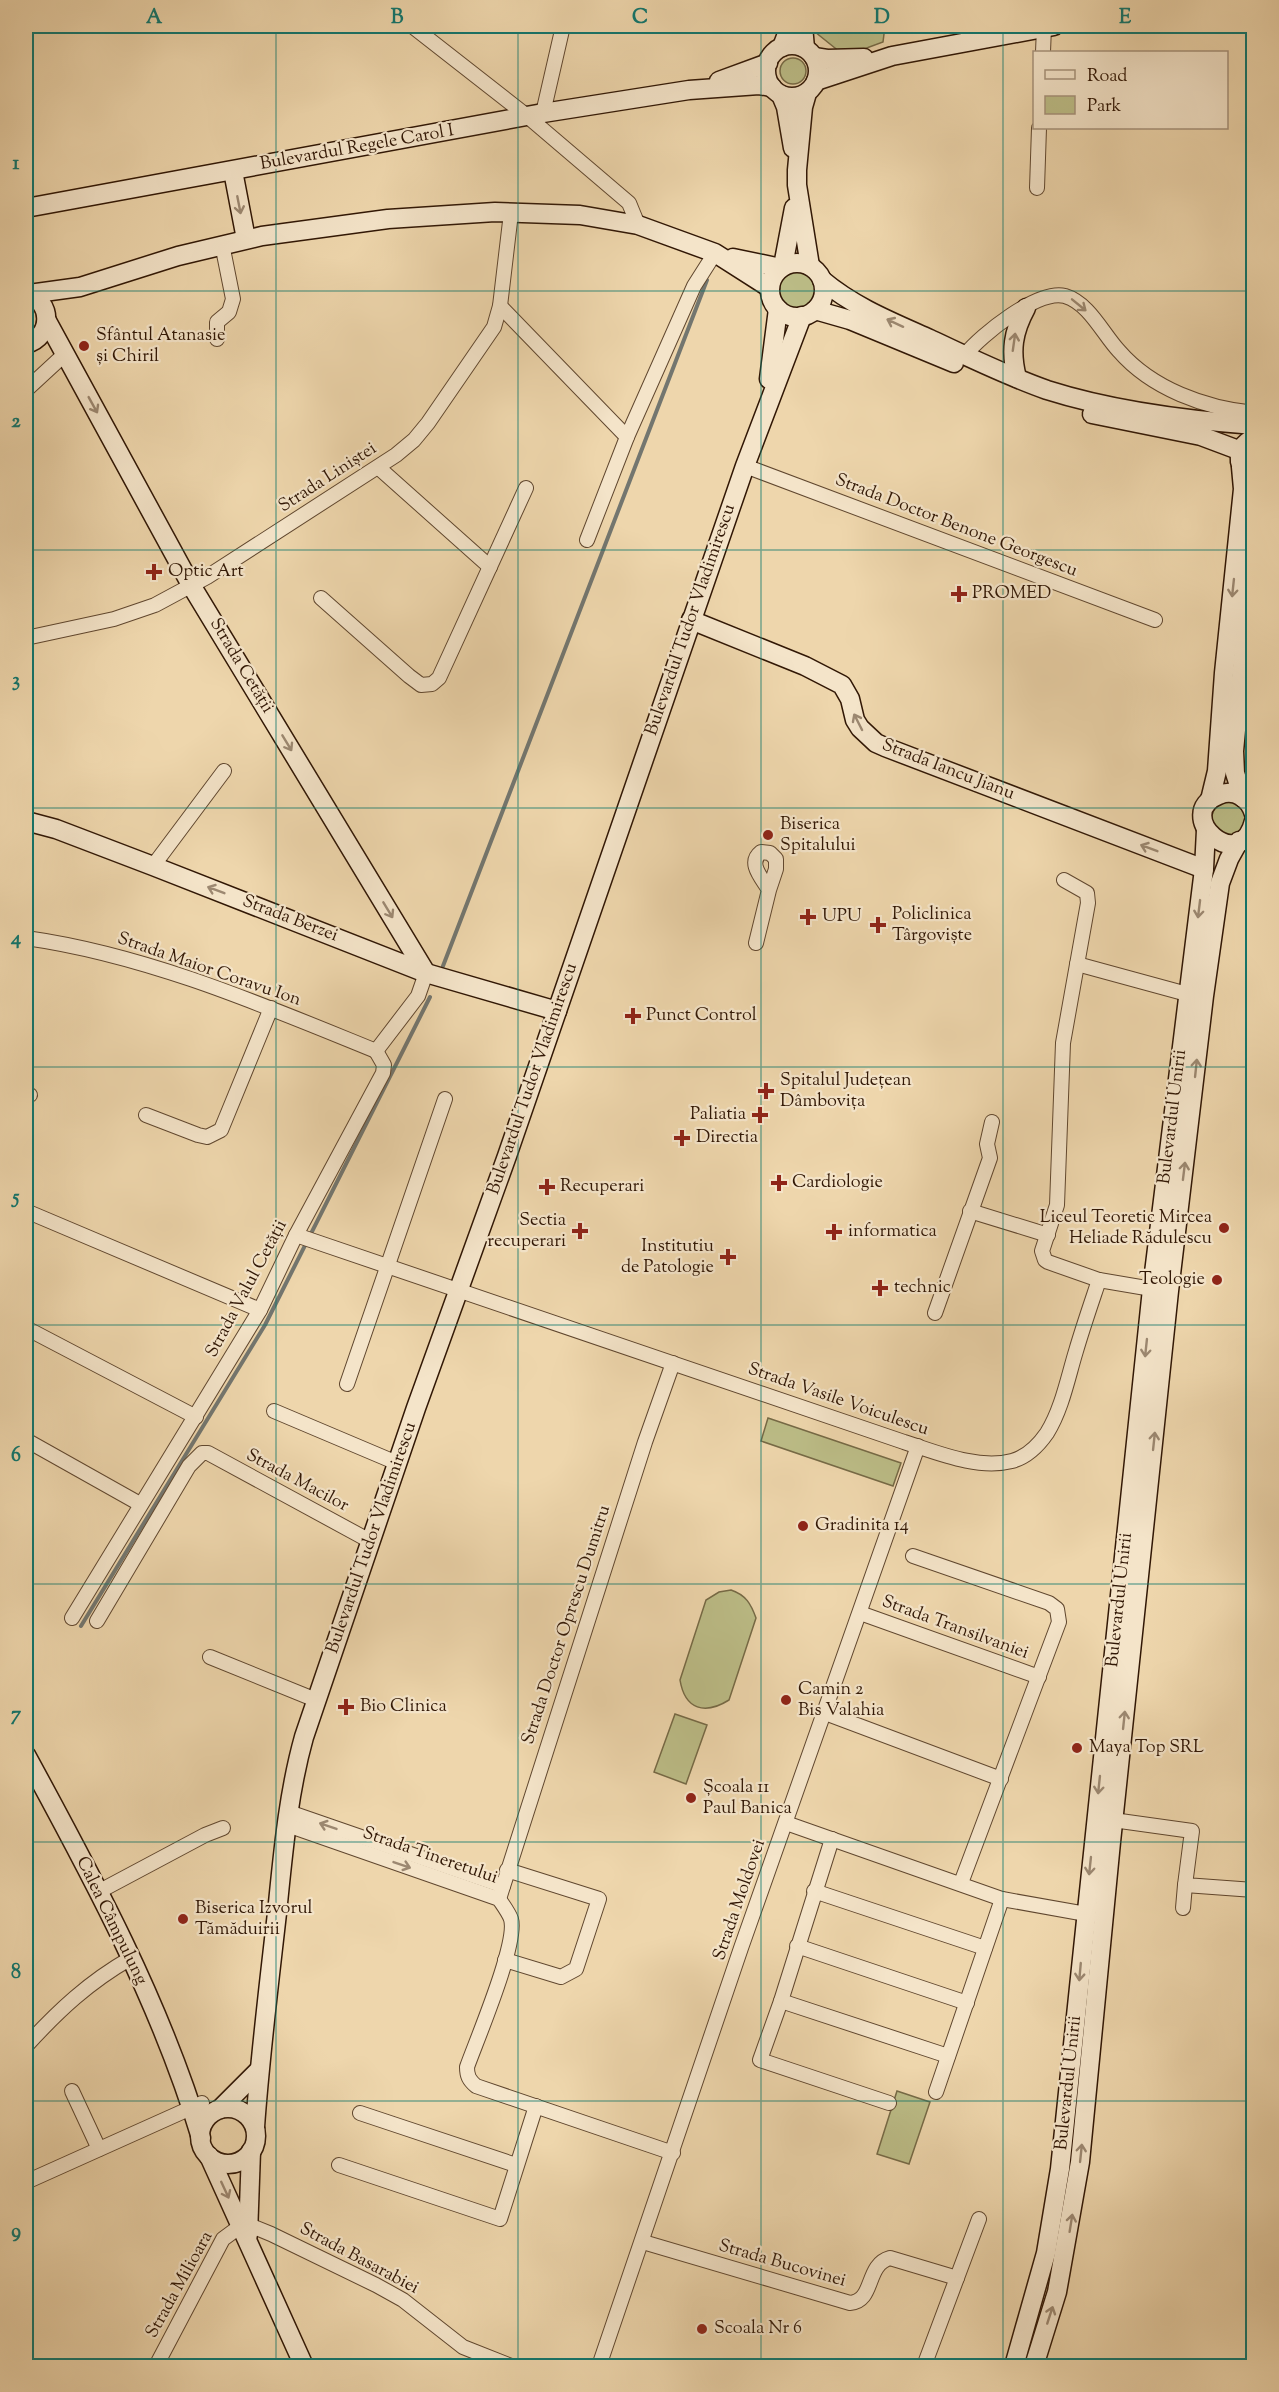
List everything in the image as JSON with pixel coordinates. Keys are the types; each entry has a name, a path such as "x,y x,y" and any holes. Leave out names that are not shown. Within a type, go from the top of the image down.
{"main road":[{"path":"782,47 790,26"},
{"path":"803,26 810,53 818,69 803,107 791,228 782,267 773,276 770,288 772,299 778,309 791,316 851,309 1047,390 1091,402 1197,421 1254,425"},
{"path":"808,313 823,297 797,177 786,107 767,75 768,63 773,54 782,47 794,45 827,59 892,56 1049,26"},
{"path":"776,91 795,97 812,87 892,56"},
{"name":"Bulevardul Regele Carol I","path":"689,90 768,63"},
{"name":"Bulevardul Regele Carol I","path":"26,208 535,115 689,90 759,85 776,91"},
{"path":"233,171 246,239"},
{"path":"27,294 80,287 222,244 246,239 388,219 463,213 580,215 638,225 716,254 782,267 797,263 816,273 851,309 1050,403 1089,414 1201,436 1248,455"},
{"path":"716,254 770,288"},
{"path":"65,354 31,342 44,330 47,318 80,287"},
{"name":"Strada Cetății","path":"27,294 41,302 65,354 191,585 426,973"},
{"path":"1017,378 1012,354 1013,340 1026,308"},
{"name":"Bulevardul Tudor Vladimirescu","path":"778,309 782,353"},
{"name":"Bulevardul Tudor Vladimirescu","path":"255,2127 259,2070 288,1818 298,1759 370,1541 557,1011 690,620 765,410 782,353 808,313"},
{"path":"1197,421 1248,455"},
{"path":"1248,455 1224,673 1218,771 1210,800 1203,813 1206,830 1219,842 1229,843 1251,819"},
{"path":"1251,819 1236,773 1234,751 1254,542"},
{"name":"Strada Iancu Jianu","path":"690,620 813,670 842,685 850,699 855,720 876,743 1204,868"},
{"path":"1210,800 1226,793 1236,794 1251,819"},
{"name":"Bulevardul Unirii","path":"1196,995 1220,883 1226,864 1251,819"},
{"name":"Strada Berzei","path":"26,820 153,866 426,973 557,1011"},
{"name":"Bulevardul Unirii","path":"1034,2367 1057,2292 1077,2182 1084,2124 1095,1915 1104,1819 1161,1290 1196,995 1206,830"},
{"name":"Calea Câmpulung","path":"26,1755 98,1892 203,2105 201,2139 202,2146 209,2156"},
{"name":"Bulevardul Unirii","path":"1014,2367 1046,2253 1095,1915"},
{"path":"203,2105 259,2070"},
{"path":"203,2105 242,2111 251,2119 255,2127 256,2139 252,2151 246,2230"},
{"path":"1065,2123 1084,2124"},
{"path":"209,2156 221,2163 232,2163 244,2159 252,2151"},
{"path":"209,2156 246,2230 304,2367"},
{"path":"1058,2180 1077,2182"}],"street":[{"path":"412,26 535,115 629,203 636,215 638,225"},
{"path":"535,115 563,26"},
{"path":"1043,51 1049,26"},
{"path":"1037,188 1039,129"},
{"name":"Strada Liniștei","path":"26,638 130,615 155,605 379,468 414,440 492,331 500,306 511,213"},
{"path":"217,339 217,322 229,312 233,299 222,244"},
{"path":"587,540 627,437 694,286 716,254"},
{"path":"965,355 991,329 1026,308 1052,296 1060,295 1074,300 1119,352 1146,374 1204,404 1254,413"},
{"path":"500,306 627,437"},
{"path":"26,390 65,354"},
{"name":"Strada Doctor Benone Georgescu","path":"745,466 1155,620"},
{"path":"379,468 490,567"},
{"path":"321,598 409,676 421,685 432,684 439,678 526,488"},
{"path":"153,866 224,771"},
{"path":"1064,880 1087,893 1088,903 1063,1042 1057,1205 1042,1251 1045,1260 1098,1280 1161,1290"},
{"path":"756,943 769,890"},
{"name":"Strada Maior Coravu Ion","path":"26,938 111,954 271,1008 376,1051"},
{"path":"1077,964 1196,995"},
{"path":"376,1051 418,996 426,973"},
{"path":"146,1115 198,1136 207,1137 221,1130 271,1008"},
{"name":"Strada Valul Cetății","path":"72,1618 260,1310 296,1235 383,1073 384,1065 376,1051"},
{"path":"347,1384 445,1099"},
{"path":"935,1313 990,1158 987,1144 992,1122"},
{"path":"26,1211 260,1310"},
{"path":"970,1211 1048,1235"},
{"name":"Strada Vasile Voiculescu","path":"296,1235 918,1446 976,1461 995,1463 1012,1461 1024,1455 1036,1447 1048,1431 1057,1410 1098,1280"},
{"path":"26,1328 196,1417"},
{"name":"Strada Doctor Oprescu Dumitru","path":"501,1893 645,1442 673,1363"},
{"path":"274,1411 397,1463"},
{"path":"26,1440 140,1504"},
{"name":"Strada Moldovei","path":"599,2367 741,1948 918,1446"},
{"name":"Strada Macilor","path":"97,1621 189,1466 202,1453 208,1453 370,1541"},
{"name":"Strada Transilvaniei","path":"913,1556 1049,1603 1057,1610 1059,1622 961,1883"},
{"name":"Strada Transilvaniei","path":"860,1613 1039,1677"},
{"path":"210,1657 316,1700"},
{"path":"825,1713 1001,1779"},
{"name":"Strada Tineretului","path":"288,1818 501,1893 511,1920 512,1932 505,1960 467,2067 467,2076 477,2086 673,2153"},
{"path":"1104,1819 1192,1831 1183,1908"},
{"path":"786,1823 1002,1899 1095,1915"},
{"path":"98,1892 223,1828"},
{"path":"832,1839 781,2001 759,2060 889,2103"},
{"name":"Strada Tineretului","path":"505,1960 561,1977 576,1969 599,1899 507,1870"},
{"path":"1185,1885 1254,1890"},
{"path":"814,1891 986,1948"},
{"path":"936,2092 1002,1899"},
{"path":"797,1946 967,2003"},
{"path":"26,2046 69,2001 92,1982 131,1958"},
{"path":"781,2001 948,2056"},
{"path":"72,2091 99,2149"},
{"path":"26,2182 203,2105"},
{"path":"339,2165 500,2219 537,2106"},
{"path":"360,2114 516,2165"},
{"path":"924,2367 979,2219"},
{"name":"Strada Milioara","path":"156,2367 223,2239 246,2230"},
{"name":"Strada Basarabiei","path":"246,2230 286,2241 376,2285 404,2300 463,2347 511,2367"},
{"name":"Strada Bucovinei","path":"643,2242 850,2303 858,2302 863,2298 877,2265 890,2258 957,2278"}],"green space":[{"path":"810,26 885,26 883,42 864,49 840,52"},
{"path":"793,58 803,61 806,71 803,81 793,84 783,81 780,71 783,61"},
{"path":"797,272 809,278 815,290 809,302 797,308 785,302 779,290 785,278"},
{"path":"1229,801 1241,806 1246,818 1241,830 1229,835 1217,830 1212,818 1217,806"},
{"path":"768,1418 901,1463 893,1486 761,1441"},
{"path":"731,1590 747,1601 756,1618 729,1700 712,1707 697,1707 686,1698 680,1680 706,1600 719,1592"},
{"path":"675,1714 707,1725 686,1784 654,1772"},
{"path":"897,2091 930,2102 909,2164 877,2154"}],"waterway":[{"path":"443,966 707,280"},
{"path":"81,1626 265,1325 430,997"}],"place":[{"name":"Sfântul Atanasie și Chiril","path":"84,346"},
{"name":"Optic Art","path":"154,572"},
{"name":"PROMED","path":"959,594"},
{"name":"Biserica Spitalului","path":"768,835"},
{"name":"UPU","path":"808,917"},
{"name":"Policlinica Târgoviște","path":"878,925"},
{"name":"Punct Control","path":"633,1016"},
{"name":"Spitalul Județean Dâmbovița","path":"766,1091"},
{"name":"Paliatia","path":"760,1115"},
{"name":"Directia","path":"682,1138"},
{"name":"Cardiologie","path":"779,1183"},
{"name":"Recuperari","path":"547,1187"},
{"name":"Liceul Teoretic Mircea Heliade Rădulescu","path":"1224,1228"},
{"name":"Sectia recuperari","path":"580,1231"},
{"name":"informatica","path":"834,1232"},
{"name":"Institutiu de Patologie","path":"728,1257"},
{"name":"Teologie","path":"1217,1280"},
{"name":"technic","path":"880,1288"},
{"name":"Gradinita 14","path":"803,1526"},
{"name":"Camin 2 Bis Valahia","path":"786,1700"},
{"name":"Bio Clinica","path":"346,1707"},
{"name":"Maya Top SRL","path":"1077,1748"},
{"name":"Școala 11 Paul Banica","path":"691,1798"},
{"name":"Biserica Izvorul Tămăduirii","path":"183,1919"},
{"name":"Scoala Nr 6","path":"702,2329"}]}
